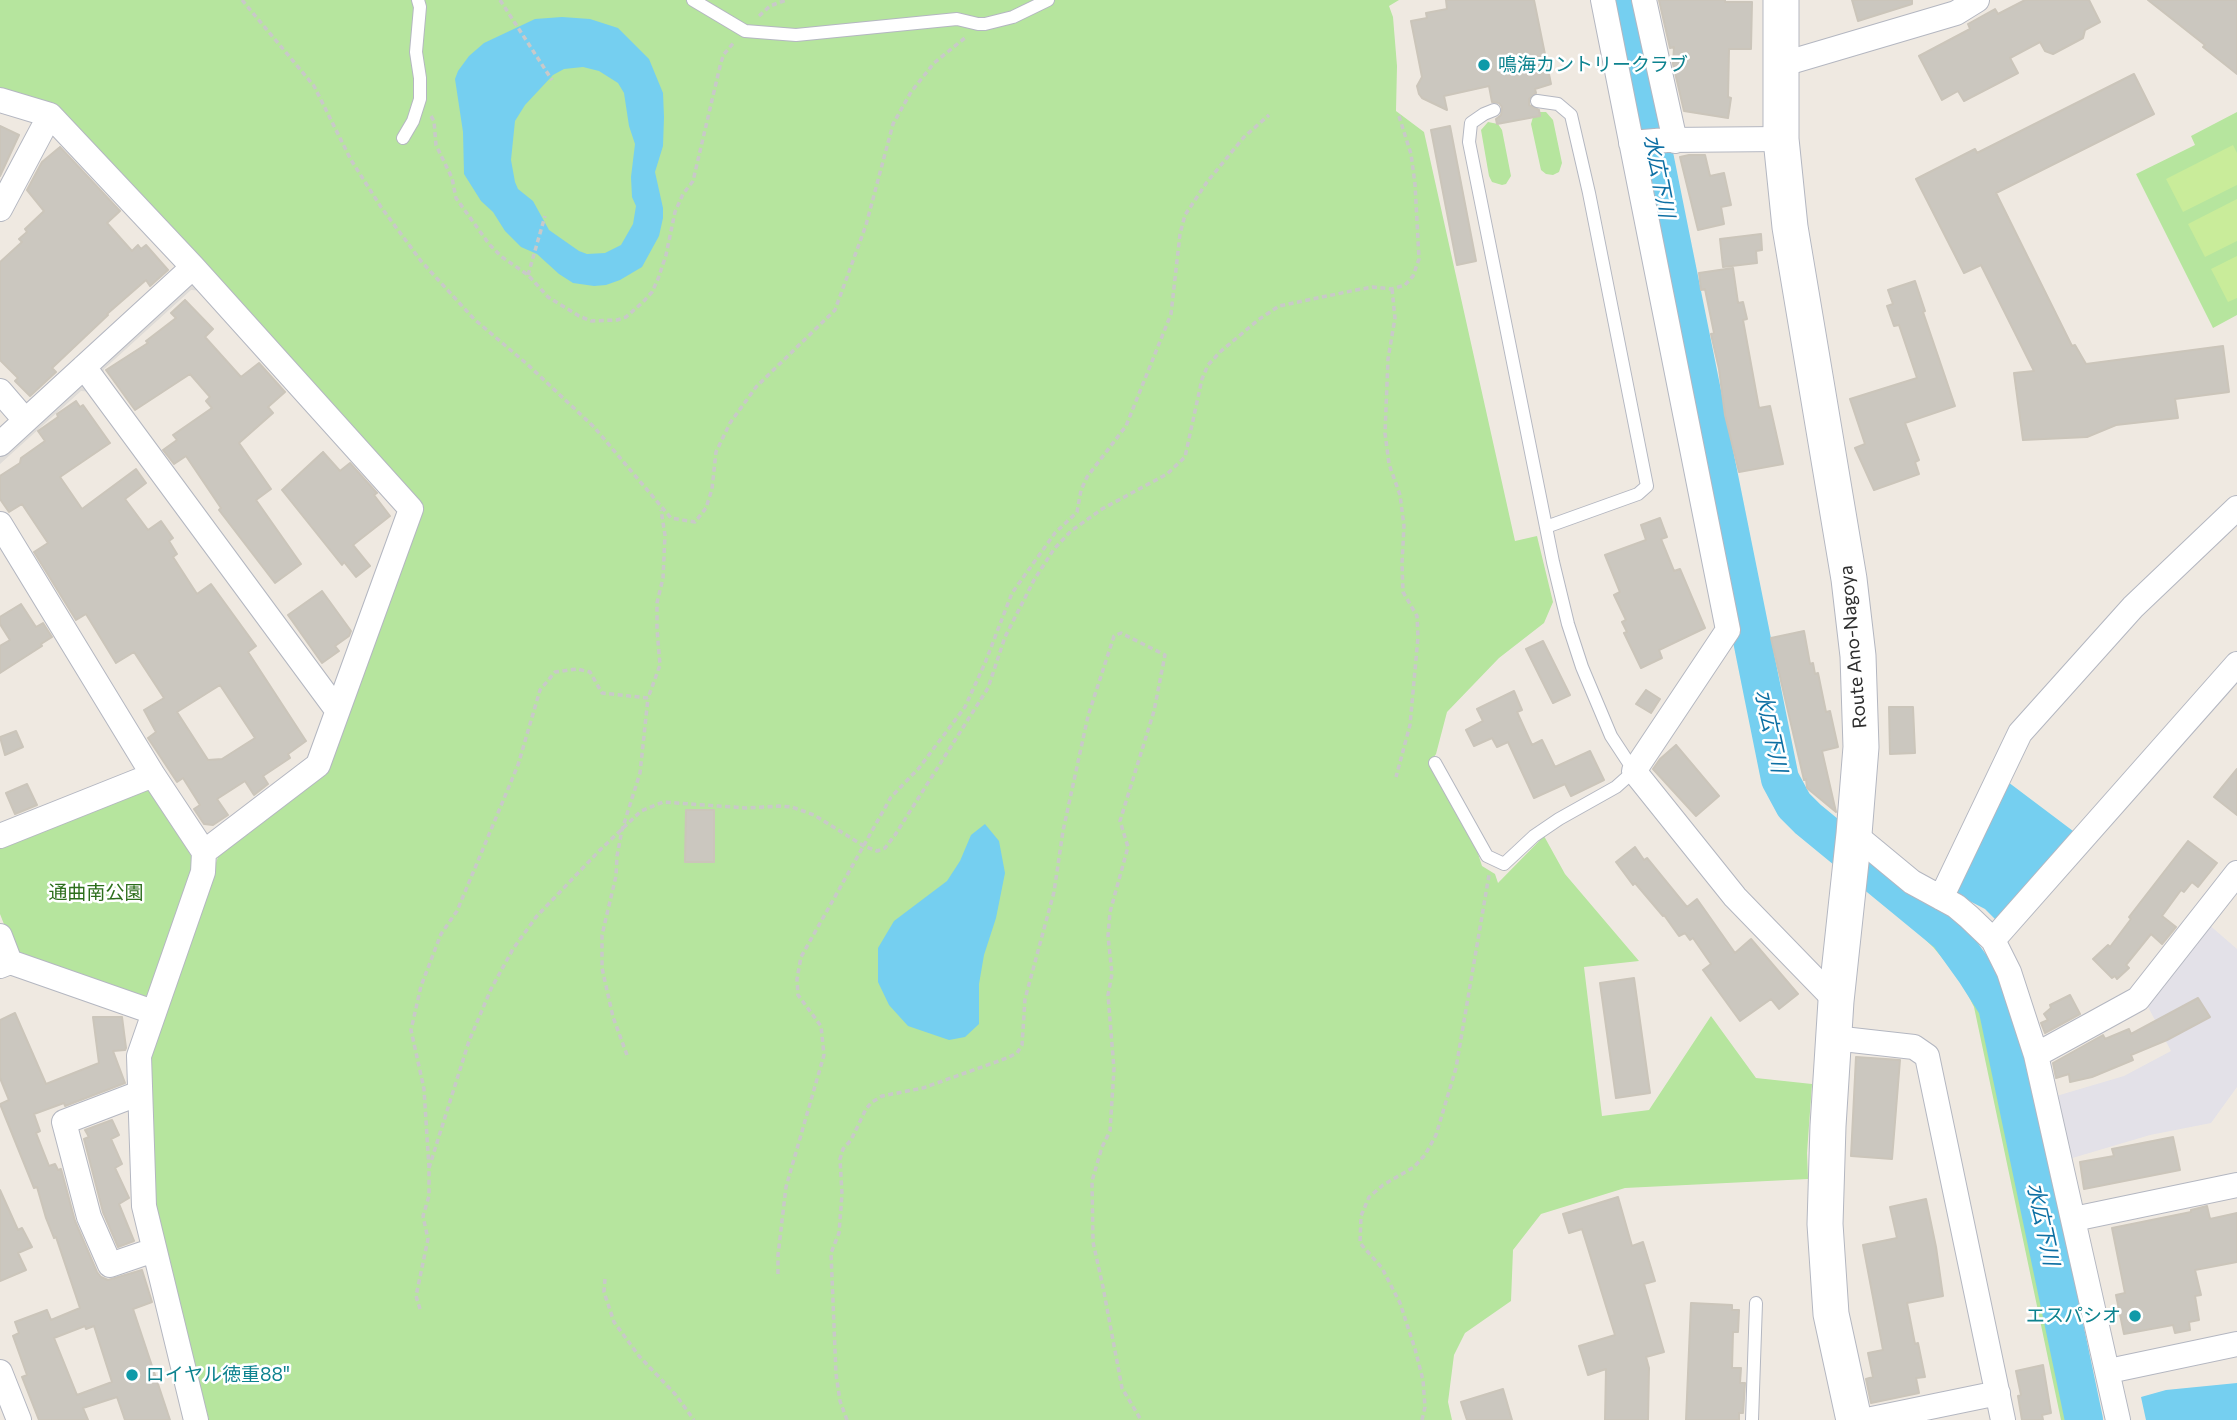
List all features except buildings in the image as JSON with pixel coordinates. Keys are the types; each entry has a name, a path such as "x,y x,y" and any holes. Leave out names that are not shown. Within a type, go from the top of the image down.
{"main road":[{"name":"Route Ano-Nagoya","path":"1781,0 1781,139 1790,227 1849,579 1858,656 1861,747 1836,1001 1825,1224 1831,1314 1854,1420"}],"street":[{"path":"1603,0 1634,143 1728,630 1634,771 1735,897 1836,1001"},
{"path":"1644,0 1671,141"},
{"path":"1780,65 1956,13 1977,0"},
{"path":"0,100 50,115 411,509 318,765 204,852"},
{"path":"0,209 50,115"},
{"path":"1634,143 1781,139"},
{"path":"0,444 192,267"},
{"path":"84,368 337,710"},
{"path":"0,391 25,420"},
{"path":"1941,898 2020,733 2133,607 2237,508"},
{"path":"0,524 153,775 204,852 203,872 139,1056 144,1206 196,1420"},
{"path":"1993,940 2237,664"},
{"path":"0,836 153,775"},
{"path":"1852,848 1963,912 1993,940 2009,972 2036,1055 2118,1420"},
{"path":"2036,1055 2138,999 2237,873"},
{"path":"0,936 5,964 153,1012"},
{"path":"1834,1038 1914,1047 1927,1056 2003,1420"},
{"path":"139,1093 64,1122 89,1217 110,1265 155,1250"},
{"path":"2074,1219 2237,1185"},
{"path":"2109,1371 2237,1344"},
{"path":"0,1372 19,1420"},
{"path":"1867,1420 1998,1394"}],"lane":[{"path":"403,138 413,121 420,95 416,52 420,7 418,0"},
{"path":"693,0 745,31 772,35 957,19 985,24 1013,17 1048,0"},
{"path":"1537,101 1558,104 1571,115 1598,233 1647,486 1638,494 1546,527"},
{"path":"1435,763 1487,856 1504,864 1534,836 1559,818 1616,787 1634,771 1611,736 1582,667 1568,624 1546,527 1469,142 1471,123 1494,110"},
{"path":"1752,1420 1756,1303"}],"path":[{"path":"242,0 314,86 351,160 380,207 421,261 474,319 594,427 671,519 695,522 706,508 712,489 716,452 730,423 755,387 835,310 863,236 893,124 911,92 934,63 985,24"},
{"path":"500,0 552,80"},
{"path":"420,95 434,121 436,145 452,178 456,198 489,244 528,275 548,297 579,316 591,321 617,320 626,317 643,302 658,279 675,212 692,181 724,54 770,6 786,0"},
{"path":"429,1168 469,1041 491,989 513,949 536,917 641,811 663,802 746,808 792,807 814,815 864,846 877,851 885,848 988,688 1005,636 1034,580 1054,549 1071,531 1102,509 1167,474 1185,457 1202,379 1208,365 1220,352 1279,306 1364,288 1392,289 1405,285 1413,276 1419,259 1414,174 1411,154 1398,113"},
{"path":"778,1274 786,1187 824,1055 821,1026 798,995 797,979 801,957 891,797 919,768 965,706 1012,593 1055,533 1077,512 1081,490 1087,477 1126,426 1171,314 1180,234 1185,215 1237,146 1269,115"},
{"path":"528,275 545,216"},
{"path":"1392,289 1395,318 1388,359 1385,433 1390,464 1400,495 1404,526 1403,592 1417,616 1418,637 1410,725 1396,777"},
{"path":"627,1055 613,1017 601,956 602,935 616,876 622,830 640,773 648,698 660,665 657,603 663,578 665,535 660,507"},
{"path":"847,1420 840,1401 836,1374 831,1253 839,1233 842,1194 840,1159 843,1149 851,1140 866,1109 882,1096 923,1088 1007,1058 1017,1053 1022,1045 1026,999 1054,892 1063,831 1088,716 1114,636 1121,633 1166,654 1154,711 1120,821 1128,847 1110,912 1108,936 1112,974 1108,995 1114,1069 1110,1131 1102,1147 1092,1181 1093,1242 1111,1334 1122,1388 1140,1420"},
{"path":"420,1309 416,1296 428,1239 423,1216 429,1196 429,1168 424,1089 411,1030 421,986 440,934 457,911 518,765 540,690 555,673 577,669 590,672 602,694 648,698"},
{"path":"1422,1420 1425,1407 1423,1380 1415,1349 1400,1303 1382,1268 1360,1243 1361,1216 1369,1197 1383,1185 1414,1167 1425,1155 1436,1135 1456,1068 1492,859"},
{"path":"605,1279 604,1292 614,1322 639,1356 675,1394 694,1420"}],"shaded area":[{"path":"192,283 204,291 191,290 104,369 103,381 99,366"},
{"path":"81,384 93,392 81,391 0,464 0,455"},
{"path":"2207,923 2237,949 2237,1087 2211,1123 2150,1135 2069,1159 2053,1097 2124,1076 2171,1051 2146,1003"}],"green space":[{"path":"0,0 1399,0 1389,6 1393,17 1397,66 1396,111 1424,132 1515,541 1537,536 1553,602 1544,623 1499,658 1447,712 1436,754 1430,763 1473,838 1482,866 1495,874 1498,883 1544,836 1565,874 1639,961 1584,967 1602,1116 1649,1110 1711,1016 1756,1078 1812,1084 1808,1179 1625,1188 1541,1214 1513,1250 1511,1301 1465,1333 1454,1355 1448,1402 1452,1420 209,1420 154,1205 150,1055 219,854 326,770 422,506 201,260 0,90"},
{"path":"1538,112 1546,112 1553,120 1562,163 1559,172 1553,175 1541,170 1531,124"},
{"path":"2237,112 2237,315 2213,328 2136,174 2195,145 2191,136"},
{"path":"1488,122 1498,124 1502,130 1511,176 1506,184 1492,182 1489,176 1481,130"},
{"path":"2233,145 2237,153 2237,185 2183,212 2166,179"},
{"path":"2237,199 2237,241 2205,257 2188,224"},
{"path":"2237,256 2237,298 2228,302 2211,269"},
{"name":"通曲南公園","path":"152,789 193,859 196,869 152,993 139,999 24,958 14,950 0,914 0,841"},
{"path":"1865,870 1942,938 1971,972 1989,1001 1997,1022 2078,1420 2061,1420 1974,1007 1960,979 1933,947 1863,887"}],"water":[{"path":"535,19 590,19 618,28 649,59 663,93 663,146 655,172 663,208 659,236 642,267 606,285 573,283 537,254 521,247 481,201 464,174 463,132 455,79 458,71 469,56 484,43","holes":["583,67 599,71 618,83 624,93 635,144 631,177 632,197 636,206 633,224 621,245 605,253 587,254 549,230 533,201 518,189 511,160 515,121 525,105 553,75 564,69"]},
{"path":"2008,782 2077,834 1999,923 1985,909 1954,893"},
{"path":"985,824 999,841 1005,873 979,984 979,1024 965,1037 949,1040 908,1026 889,1005 878,982 878,948 894,921 947,881 960,861 971,835"},
{"path":"2237,1383 2237,1420 2146,1420 2141,1397 2166,1390"}],"waterway":[{"name":"水広下川","path":"1623,0 1780,779 1794,805 1808,819 1948,934 1997,1006 2084,1420"}],"place":[{"name":"鳴海カントリークラブ","path":"1484,65"},
{"name":"エスパシオ","path":"2135,1316"},
{"name":"ロイヤル徳重88\"","path":"132,1375"}]}
